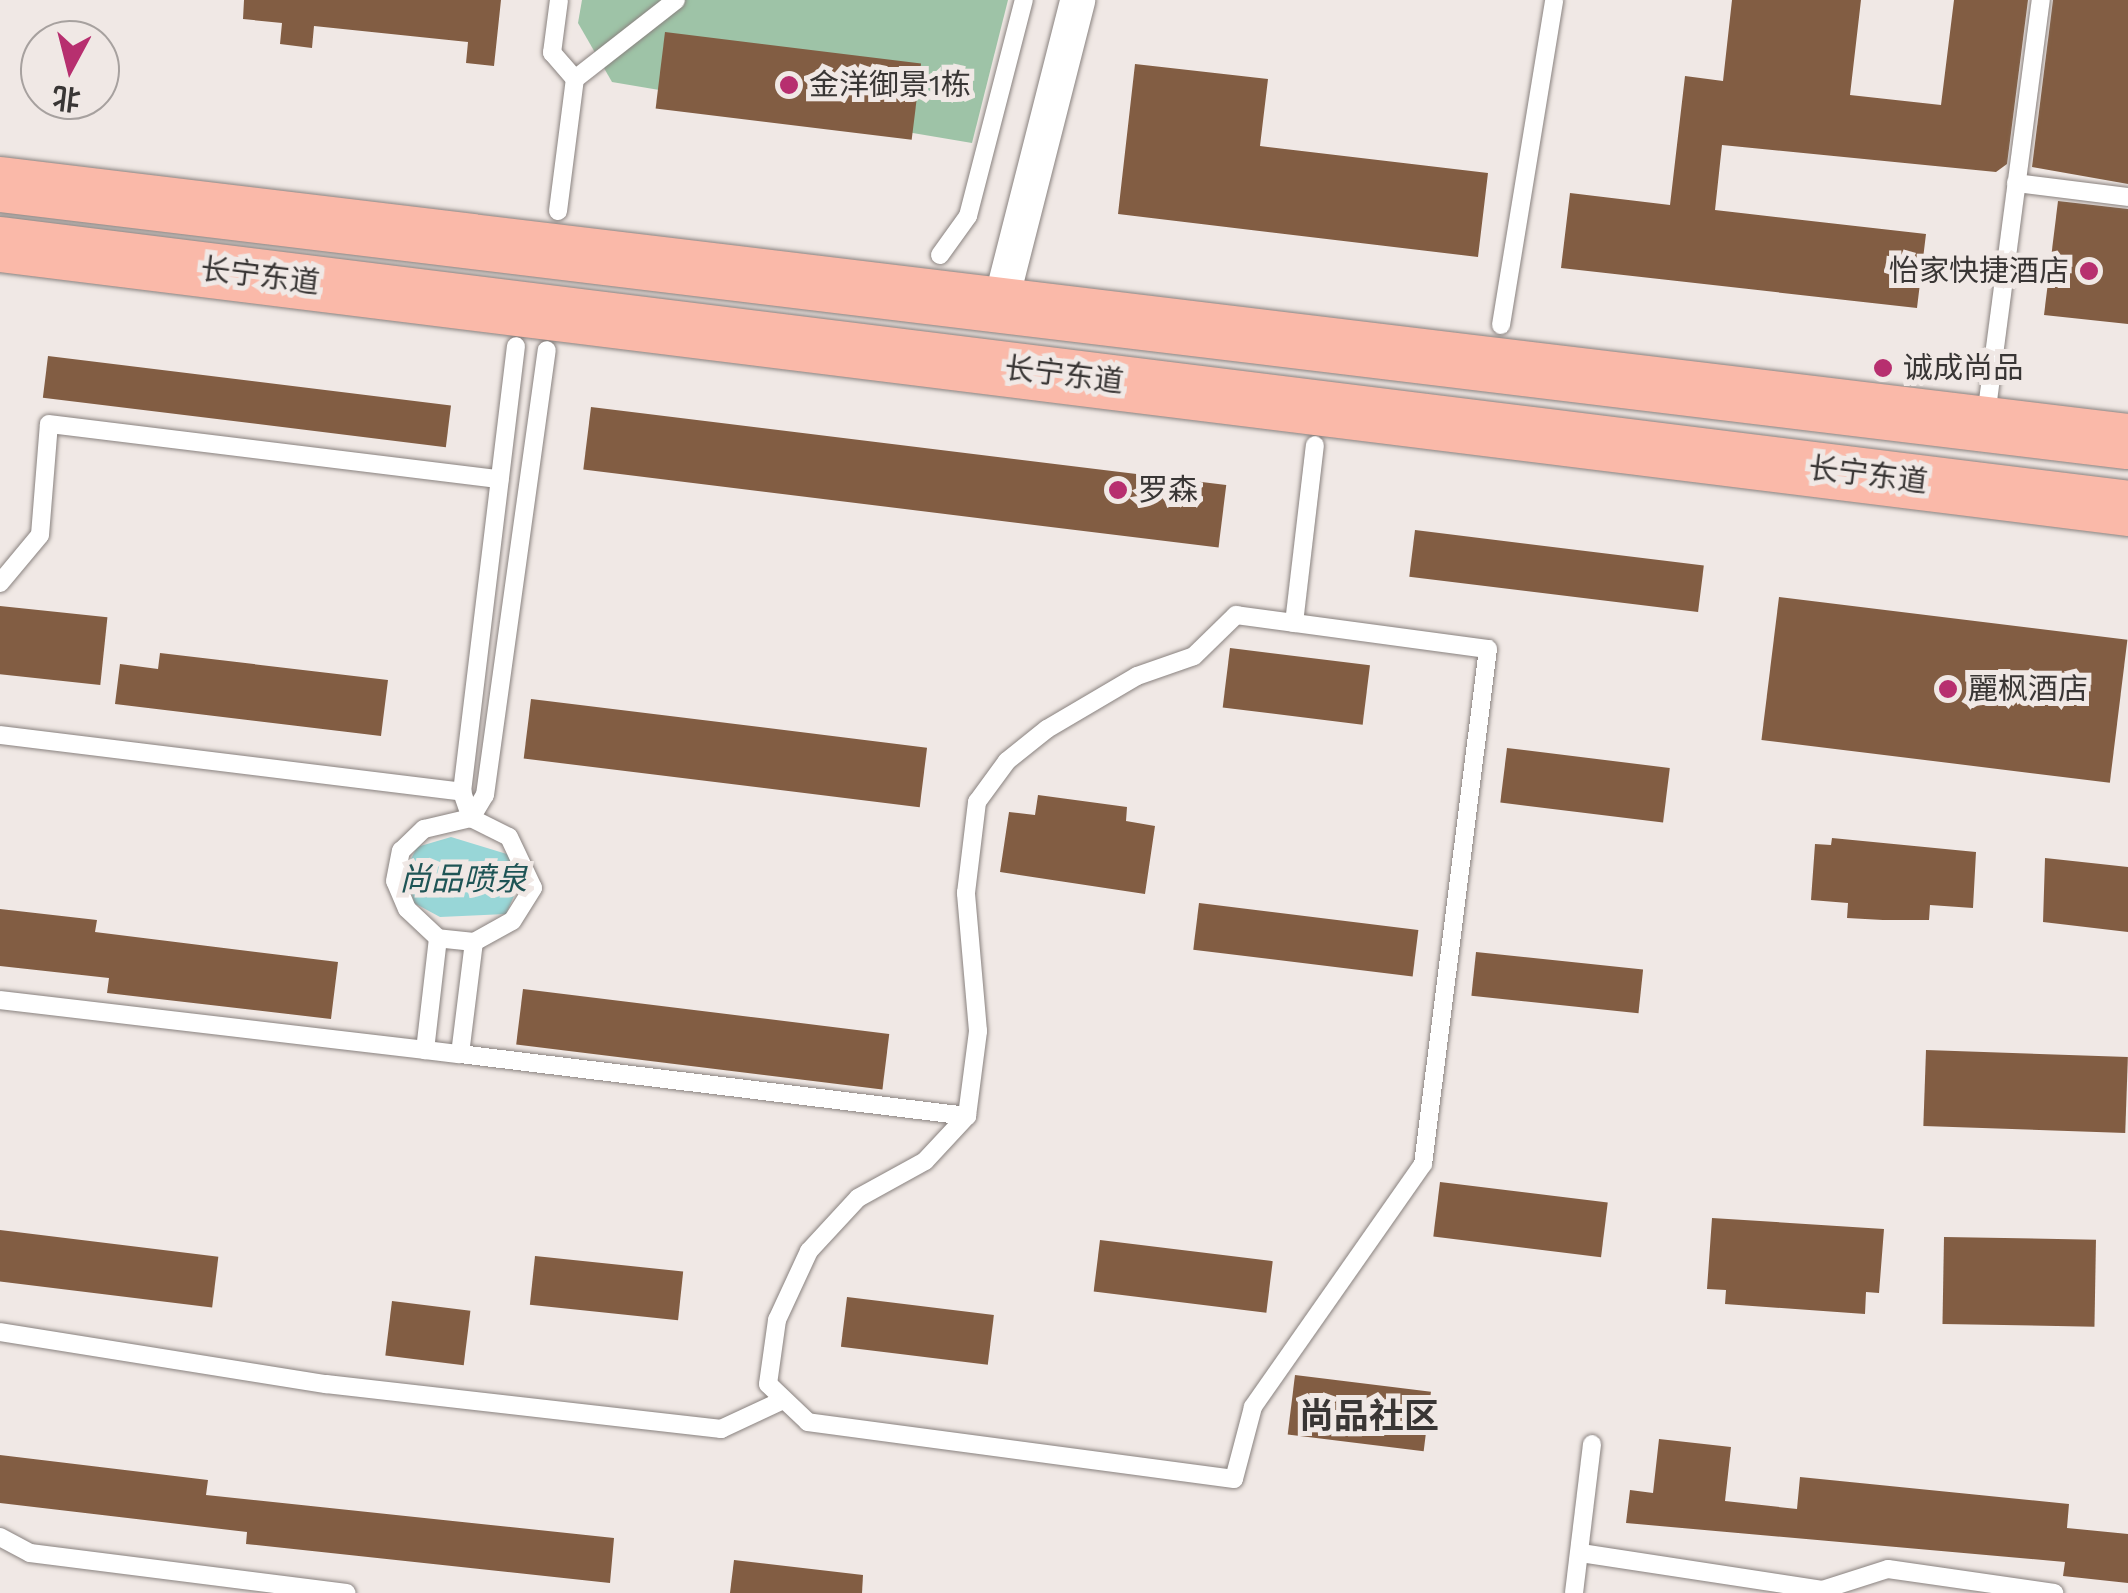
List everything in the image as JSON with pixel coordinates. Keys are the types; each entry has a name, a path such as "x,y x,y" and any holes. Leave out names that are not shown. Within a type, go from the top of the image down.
{"main road":[{"name":"长宁东道","path":"0,184 2128,440"},
{"name":"长宁东道","path":"0,244 2128,508"}],"street":[{"path":"1000,303 1076,0"}],"lane":[{"path":"559,0 552,53 575,79"},
{"path":"558,211 575,79 676,0"},
{"path":"940,255 968,216 1024,0"},
{"path":"1501,325 1554,0"},
{"path":"1985,421 2041,0"},
{"path":"2016,182 2128,197"},
{"path":"471,818 462,792 516,346"},
{"path":"471,818 485,795 547,350"},
{"path":"0,583 40,535 49,424 500,479"},
{"path":"1294,623 1314,444"},
{"path":"1236,616 1488,649 1423,1164 1254,1408 1234,1479 808,1422 781,1401 768,1384 777,1320 809,1251 858,1198 925,1160 966,1116 978,1031 966,893 977,802 1047,729 1137,676 1194,656 1236,616"},
{"path":"0,735 462,792"},
{"path":"471,818 510,837 533,888 512,922 474,942 438,938 401,895 401,851 424,829 471,818"},
{"path":"425,1050 438,938"},
{"path":"460,1054 474,942"},
{"path":"0,1000 966,1116"},
{"path":"0,1332 326,1384 721,1429 781,1401"},
{"path":"1574,1593 1592,1444"},
{"path":"0,1537 30,1554 346,1593"},
{"path":"1581,1553 1822,1590 1888,1569 2054,1593"},
{"path":"184,1593 186,1573"}],"green space":[{"path":"582,0 1008,0 972,143 612,82 578,23"}],"water":[{"name":"尚品喷泉","path":"451,837 513,856 521,880 506,914 440,917 414,903 406,869 417,847"}],"building":[{"path":"244,0 501,0 494,66 466,63 468,42 314,26 312,48 280,44 282,23 243,19"},
{"path":"1732,0 1861,0 1850,95 1941,105 1954,0 2028,0 2007,164 1996,172 1722,145 1715,210 1926,234 1917,308 1561,268 1570,193 1670,205 1685,76 1723,81"},
{"path":"2053,0 2128,0 2128,184 2032,167"},
{"name":"金洋御景1栋","path":"665,32 921,63 912,140 656,108"},
{"path":"1135,64 1268,79 1260,146 1488,173 1478,257 1118,214"},
{"name":"怡家快捷酒店","path":"2058,201 2128,209 2128,324 2044,315"},
{"path":"48,356 451,405 446,447 43,398"},
{"path":"591,407 1226,485 1219,548 583,470"},
{"path":"1415,530 1704,565 1698,612 1409,577"},
{"name":"麗枫酒店","path":"1779,597 2127,640 2110,783 1761,740"},
{"path":"0,606 107,617 100,685 0,674"},
{"path":"1230,648 1370,665 1363,725 1223,708"},
{"path":"160,653 388,680 381,736 115,704 120,664 158,669"},
{"path":"531,699 927,748 920,807 524,759"},
{"path":"1507,748 1670,768 1663,823 1500,803"},
{"path":"1038,795 1127,807 1126,821 1155,826 1145,894 1000,872 1009,812 1035,815"},
{"path":"1832,838 1976,852 1973,908 1930,905 1929,920 1847,918 1848,903 1811,900 1815,844 1831,845"},
{"path":"2045,858 2128,867 2128,932 2043,922"},
{"path":"1199,903 1418,930 1413,977 1193,950"},
{"path":"0,909 97,920 95,932 338,962 331,1019 107,993 109,978 0,966"},
{"path":"1476,952 1643,970 1638,1013 1471,996"},
{"path":"523,989 889,1034 882,1090 516,1045"},
{"path":"1926,1050 2128,1057 2125,1133 1923,1126"},
{"path":"1440,1182 1608,1203 1601,1257 1433,1237"},
{"path":"1712,1218 1884,1229 1879,1293 1866,1292 1865,1314 1725,1304 1726,1290 1707,1289"},
{"path":"0,1230 218,1257 212,1307 0,1281"},
{"path":"1944,1237 2096,1240 2094,1327 1942,1324"},
{"path":"1100,1240 1273,1261 1266,1313 1094,1292"},
{"path":"535,1256 683,1272 678,1320 530,1305"},
{"path":"847,1297 994,1315 988,1365 841,1347"},
{"path":"392,1301 470,1311 464,1365 385,1356"},
{"path":"1295,1375 1431,1392 1424,1451 1288,1435"},
{"path":"1659,1439 1731,1447 1725,1501 1797,1509 1800,1477 2069,1504 2067,1528 2128,1534 2128,1583 2063,1576 2065,1562 1626,1523 1630,1490 1653,1493"},
{"path":"0,1455 208,1480 206,1495 614,1538 610,1583 246,1544 247,1532 0,1503"},
{"path":"734,1560 863,1575 862,1593 730,1593"}],"place":[{"name":"金洋御景1栋","path":"789,85"},
{"name":"怡家快捷酒店","path":"2089,271"},
{"name":"诚成尚品","path":"1883,368"},
{"name":"罗森","path":"1118,490"},
{"name":"麗枫酒店","path":"1948,689"}],"district":[{"name":"尚品社区","path":"1369,1416"}]}
